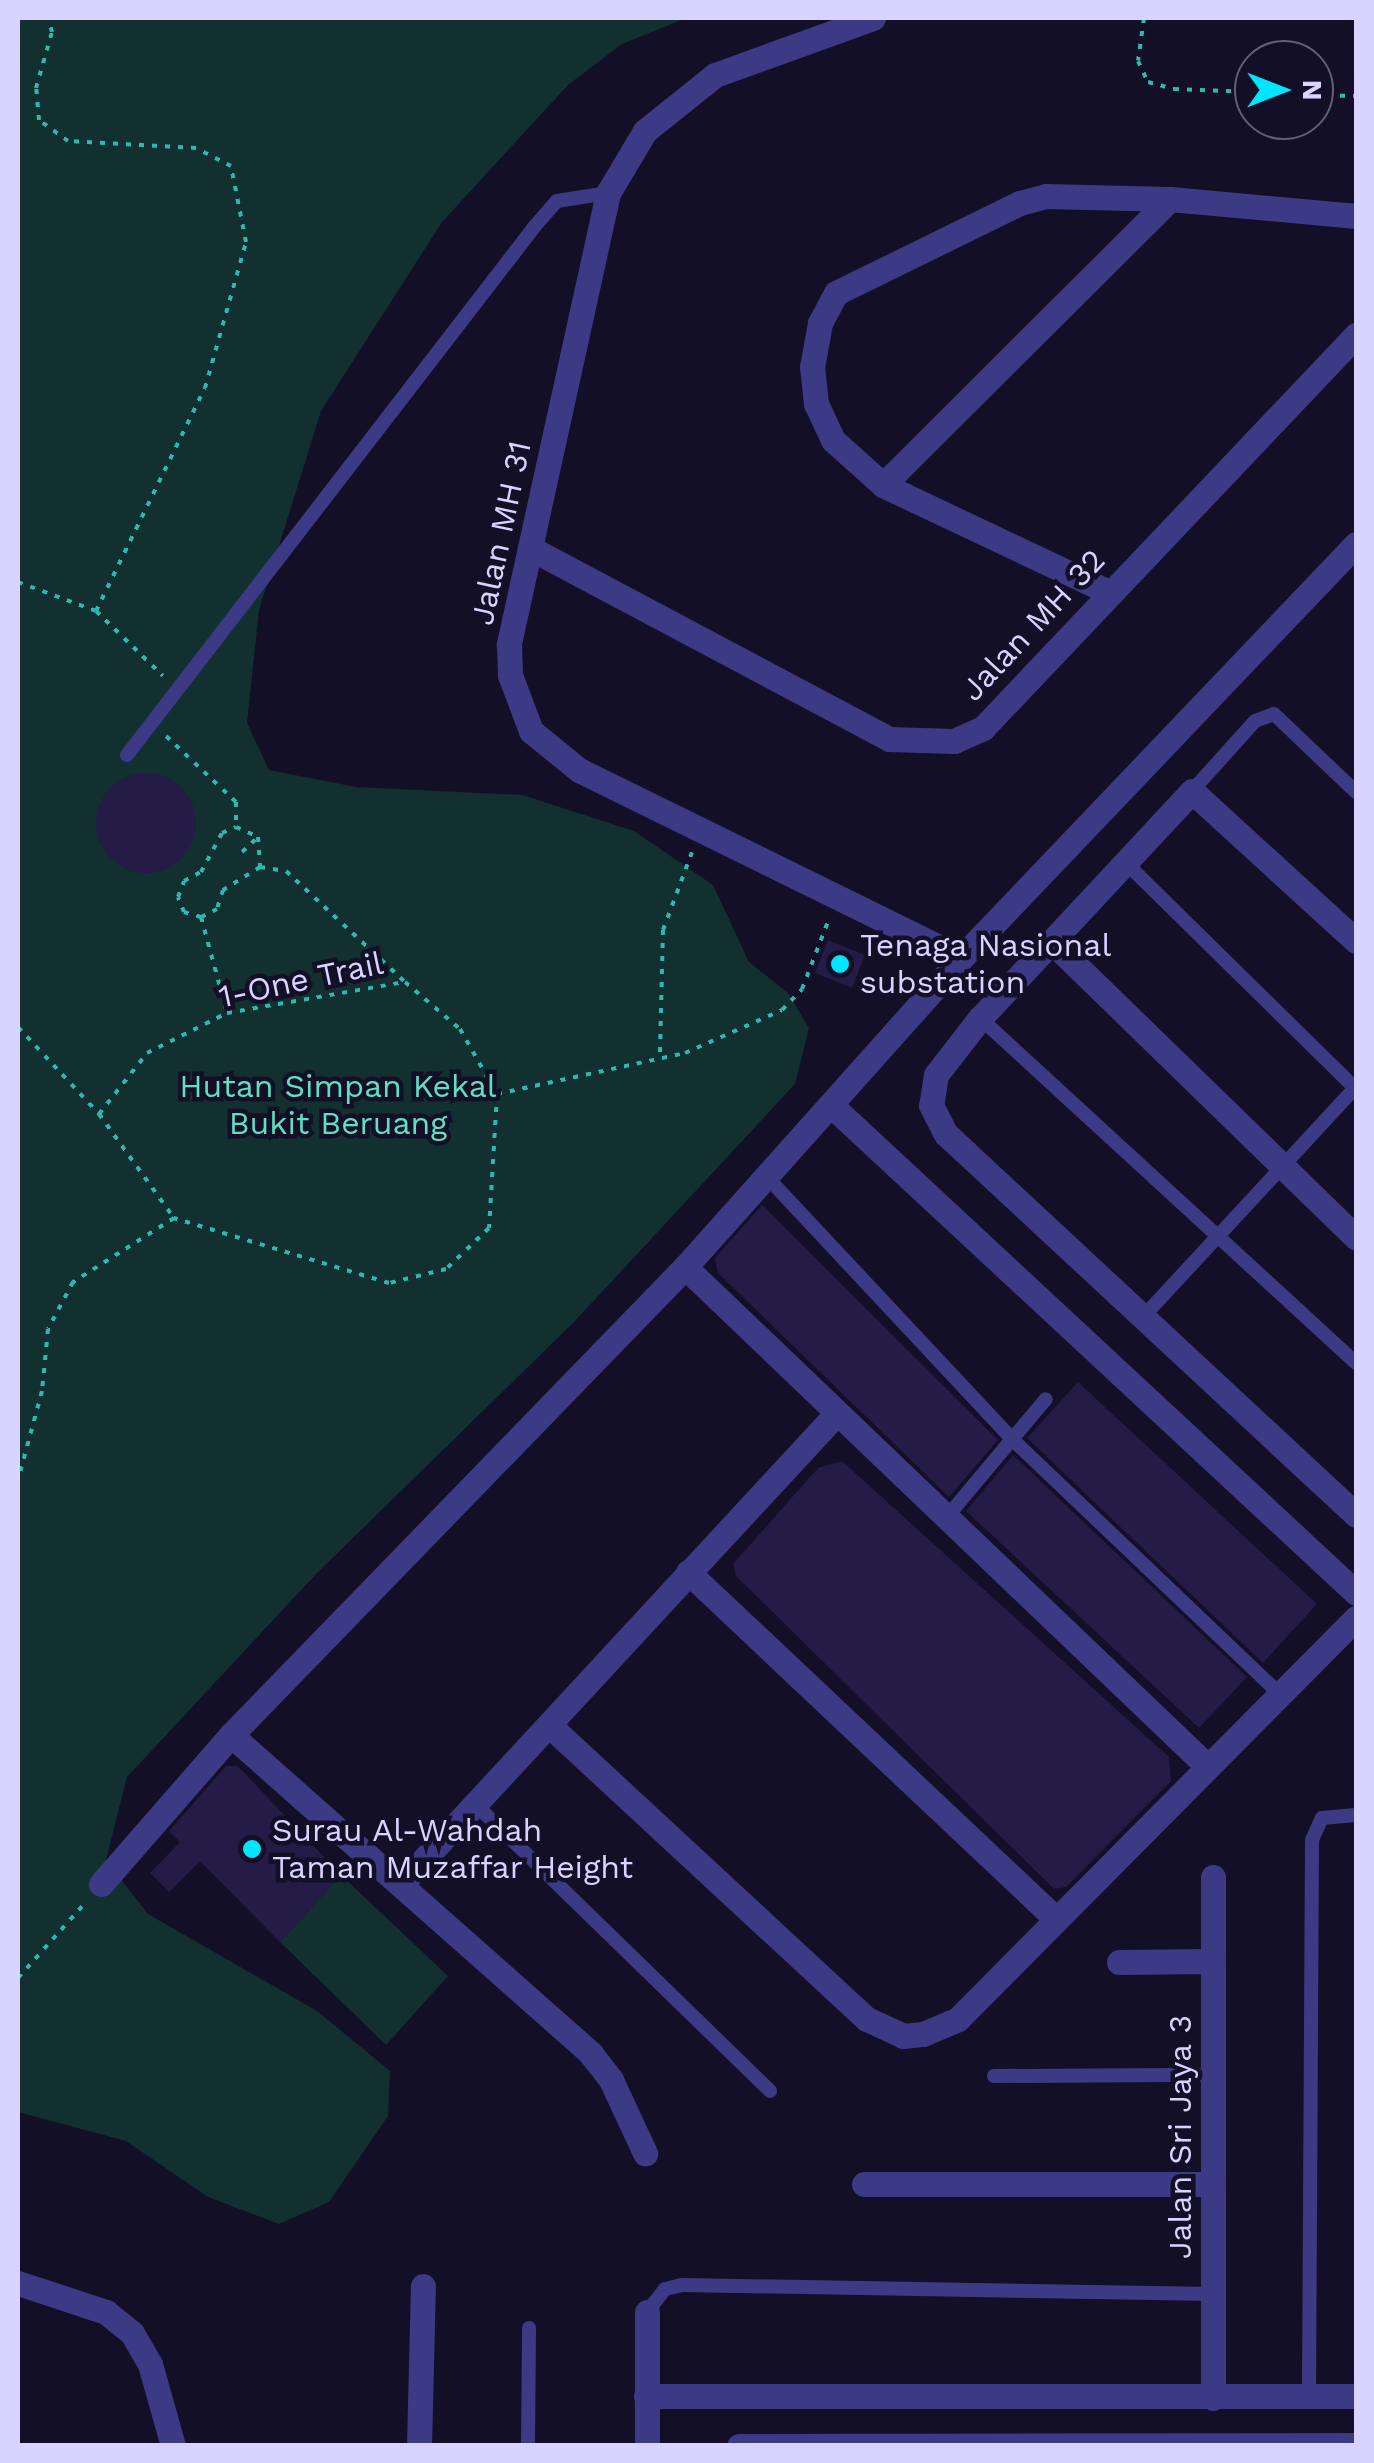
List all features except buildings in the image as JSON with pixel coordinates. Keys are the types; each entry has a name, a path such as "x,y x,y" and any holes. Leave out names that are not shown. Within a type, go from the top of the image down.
{"street":[{"name":"Jalan MH 31","path":"873,18 716,76 677,101 645,131 608,193 510,645 510,676 532,732 579,770 961,958"},
{"path":"1108,592 883,486 833,440 816,404 812,367 820,323 836,293 1020,203 1068,193 1356,216"},
{"path":"883,486 1170,199"},
{"name":"Jalan MH 32","path":"530,548 889,739 919,745 983,728 1356,335"},
{"path":"101,1884 231,1735 685,1267 961,958 1356,544"},
{"path":"1355,1512 936,1122 931,1105 936,1075 980,1018 1192,791 1356,941"},
{"path":"1052,942 1356,1238"},
{"path":"832,1106 1356,1594"},
{"path":"685,1267 1207,1766"},
{"path":"403,1882 836,1414"},
{"path":"688,1572 1054,1917"},
{"path":"549,1725 884,2031 903,2036 942,2030 1356,1618"},
{"path":"231,1735 403,1882 591,2054 611,2080 645,2153"},
{"name":"Jalan Sri Jaya 3","path":"1213,1877 1213,2398"},
{"path":"1120,1962 1213,1961"},
{"path":"864,2184 1213,2184"},
{"path":"18,2283 106,2312 132,2333 150,2364 173,2446"},
{"path":"419,2446 423,2286"},
{"path":"647,2312 647,2446"},
{"path":"646,2396 1356,2396"},
{"path":"738,2446 1356,2446"}],"lane":[{"path":"128,755 535,226 557,201 608,193"},
{"path":"1192,791 1255,720 1274,714 1356,792"},
{"path":"1126,863 1356,1088 1144,1317"},
{"path":"980,1018 1356,1363"},
{"path":"766,1176 1012,1439 1280,1694"},
{"path":"946,1518 1046,1399"},
{"path":"473,1802 770,2090"},
{"path":"1308,2396 1312,1840 1322,1818 1356,1816"},
{"path":"994,2076 1213,2075"},
{"path":"647,2312 665,2289 682,2285 1213,2294"},
{"path":"528,2446 529,2328"}],"path":[{"path":"48,18 52,32 36,88 39,120 68,141 196,148 231,166 246,242 205,388 96,611"},
{"path":"1144,18 1138,61 1148,82 1174,89 1234,91"},
{"path":"18,582 96,611 178,690"},
{"path":"153,723 236,802 236,826"},
{"path":"236,826 258,837"},
{"path":"236,826 222,833 201,872 184,882 178,897 184,912 201,917 217,909 223,890 260,867 286,871 405,982"},
{"path":"660,1053 662,930 681,872 704,830"},
{"path":"242,852 258,837"},
{"path":"258,837 260,867"},
{"path":"18,1027 100,1114 174,1218 389,1282 446,1269 490,1228 498,1094 545,1088 660,1053 684,1053 782,1010 802,989 838,896"},
{"path":"201,917 227,1013"},
{"name":"1-One Trail","path":"100,1114 147,1053 227,1013 405,982 460,1028 498,1094"},
{"path":"18,1480 42,1390 48,1328 73,1282 174,1218"},
{"path":"18,1978 101,1884"}],"green space":[{"name":"Hutan Simpan Kekal Bukit Beruang","path":"18,18 686,18 622,44 568,85 442,222 321,411 259,610 247,723 269,770 356,787 522,795 634,831 713,885 749,962 788,993 809,1028 795,1084 574,1322 316,1574 127,1777 106,1860 148,1914 317,2011 390,2071 388,2116 329,2202 279,2224 208,2197 126,2141 18,2112"},
{"path":"341,1875 448,1976 386,2045 280,1942"}],"place":[{"name":"Tenaga Nasional substation","path":"840,964"},
{"name":"Surau Al-Wahdah Taman Muzaffar Height","path":"252,1849"}]}
